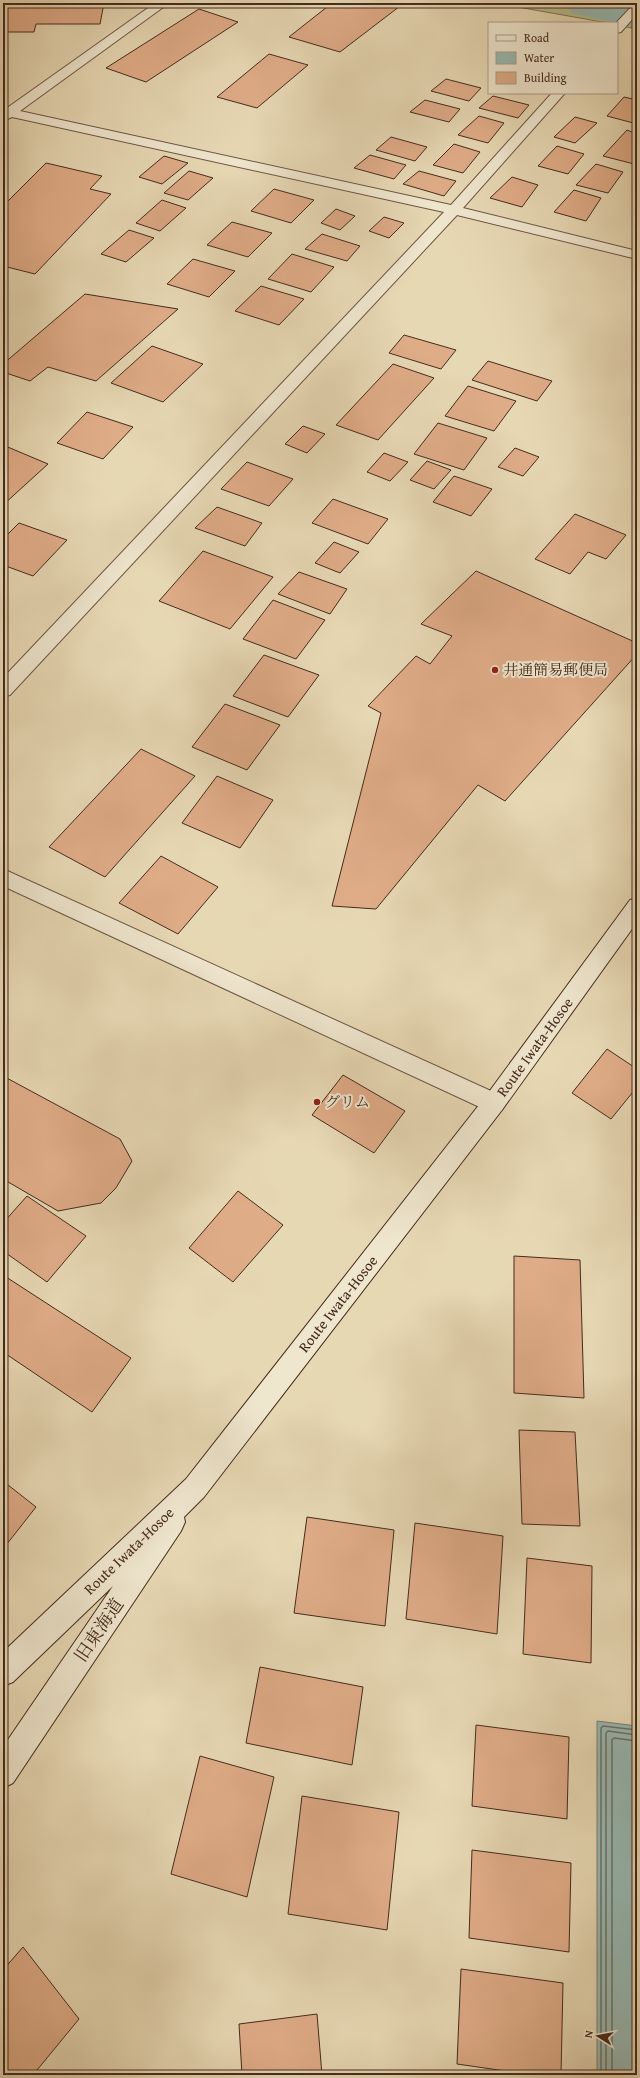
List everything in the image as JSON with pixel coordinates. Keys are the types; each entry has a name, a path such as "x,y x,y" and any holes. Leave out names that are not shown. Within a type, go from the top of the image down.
{"street":[{"path":"5,113 163,3"},
{"path":"623,28 637,7"},
{"path":"3,690 454,210 558,94"},
{"path":"5,113 454,210 637,255"},
{"path":"3,877 494,1103"},
{"name":"Route Iwata-Hosoe","path":"3,1672 195,1488 494,1103 637,906"},
{"name":"旧東海道","path":"3,1773 195,1488"}],"green space":[{"path":"495,3 637,3 637,29 618,25 618,22 602,22"}],"water":[{"path":"597,1721 637,1726 637,2075 597,2075"}],"building":[{"path":"3,3 104,3 100,24 36,24 34,32 3,32"},
{"path":"332,3 404,3 340,52 289,37"},
{"path":"199,9 238,22 146,82 106,68"},
{"path":"269,54 308,65 257,108 217,97"},
{"path":"446,79 481,88 469,101 431,91"},
{"path":"493,96 529,105 518,118 479,108"},
{"path":"624,97 637,100 637,124 607,116"},
{"path":"425,100 460,109 449,122 410,112"},
{"path":"479,116 504,123 488,143 458,135"},
{"path":"575,117 597,123 575,143 554,137"},
{"path":"627,130 637,134 637,161 634,164 603,156"},
{"path":"391,137 427,147 415,161 376,150"},
{"path":"454,144 480,152 463,173 433,165"},
{"path":"557,146 584,154 568,174 538,166"},
{"path":"370,155 406,165 394,179 354,168"},
{"path":"164,156 188,163 162,184 139,177"},
{"path":"46,163 102,176 90,189 111,194 35,274 3,266 3,206"},
{"path":"596,164 623,172 608,193 576,185"},
{"path":"189,171 213,178 188,200 164,193"},
{"path":"419,171 456,181 444,196 403,184"},
{"path":"512,177 538,185 522,207 490,198"},
{"path":"274,189 314,200 291,223 251,211"},
{"path":"574,190 601,198 586,221 554,212"},
{"path":"162,200 186,208 160,231 136,223"},
{"path":"336,209 355,216 340,230 321,223"},
{"path":"384,217 404,223 389,238 369,231"},
{"path":"232,222 272,233 248,257 207,245"},
{"path":"129,230 154,238 126,262 101,254"},
{"path":"322,234 360,246 347,261 305,249"},
{"path":"292,254 334,267 311,292 268,279"},
{"path":"193,259 235,271 209,297 167,284"},
{"path":"261,286 304,299 279,325 235,311"},
{"path":"85,294 178,309 96,381 48,367 30,381 3,372 3,364"},
{"path":"404,335 456,350 441,369 389,353"},
{"path":"152,346 203,364 163,402 111,383"},
{"path":"488,361 552,381 537,401 472,380"},
{"path":"393,364 434,378 378,440 336,425"},
{"path":"468,386 516,401 494,431 445,416"},
{"path":"87,412 133,427 103,459 57,443"},
{"path":"438,423 487,438 464,470 414,454"},
{"path":"303,426 325,434 307,453 285,444"},
{"path":"3,445 48,464 3,505"},
{"path":"515,448 539,457 523,476 498,467"},
{"path":"384,453 408,462 390,481 367,472"},
{"path":"427,461 451,470 434,489 410,480"},
{"path":"247,462 293,479 269,506 221,489"},
{"path":"454,476 492,489 471,516 433,502"},
{"path":"333,499 388,519 368,544 312,523"},
{"path":"217,507 262,523 245,546 195,528"},
{"path":"575,514 626,535 606,559 588,552 570,574 535,559"},
{"path":"19,523 67,540 33,576 3,565 3,539"},
{"path":"334,542 359,552 340,573 315,563"},
{"path":"203,551 273,577 230,629 159,601"},
{"path":"476,571 637,643 637,654 505,801 478,785 376,909 332,906 381,713 368,706 416,656 430,664 452,636 421,624"},
{"path":"299,572 347,589 330,614 278,594"},
{"path":"273,600 325,620 296,659 243,639"},
{"path":"264,655 319,675 288,717 233,696"},
{"path":"225,704 280,725 247,770 192,747"},
{"path":"141,749 195,776 105,877 49,847"},
{"path":"217,776 273,800 240,848 182,823"},
{"path":"161,856 218,887 178,934 119,903"},
{"path":"607,1049 637,1069 637,1087 611,1119 572,1093"},
{"path":"343,1075 405,1111 374,1153 312,1115"},
{"path":"3,1076 120,1139 132,1161 116,1188 101,1203 58,1211 3,1179"},
{"path":"238,1191 283,1225 233,1282 189,1248"},
{"path":"27,1196 86,1236 47,1282 3,1251 3,1223"},
{"path":"514,1256 580,1260 584,1398 514,1393"},
{"path":"3,1275 131,1358 92,1412 3,1352"},
{"path":"519,1430 575,1432 580,1526 522,1524"},
{"path":"3,1481 36,1507 3,1549"},
{"path":"307,1517 394,1530 385,1626 294,1613"},
{"path":"415,1523 503,1536 497,1634 406,1619"},
{"path":"527,1558 592,1566 591,1663 523,1654"},
{"path":"260,1667 363,1687 352,1765 246,1743"},
{"path":"476,1725 569,1737 567,1819 472,1806"},
{"path":"200,1756 274,1777 247,1897 171,1874"},
{"path":"302,1796 399,1812 387,1930 288,1914"},
{"path":"472,1850 571,1863 569,1952 469,1938"},
{"path":"23,1947 79,2019 33,2075 3,2075 3,1970"},
{"path":"461,1969 563,1983 561,2075 533,2075 457,2064"},
{"path":"317,2014 322,2075 242,2075 239,2024"}],"waterway":[{"path":"589,3 637,13"}],"place":[{"name":"井通簡易郵便局","path":"495,670"},
{"name":"グリム","path":"317,1102"}]}
